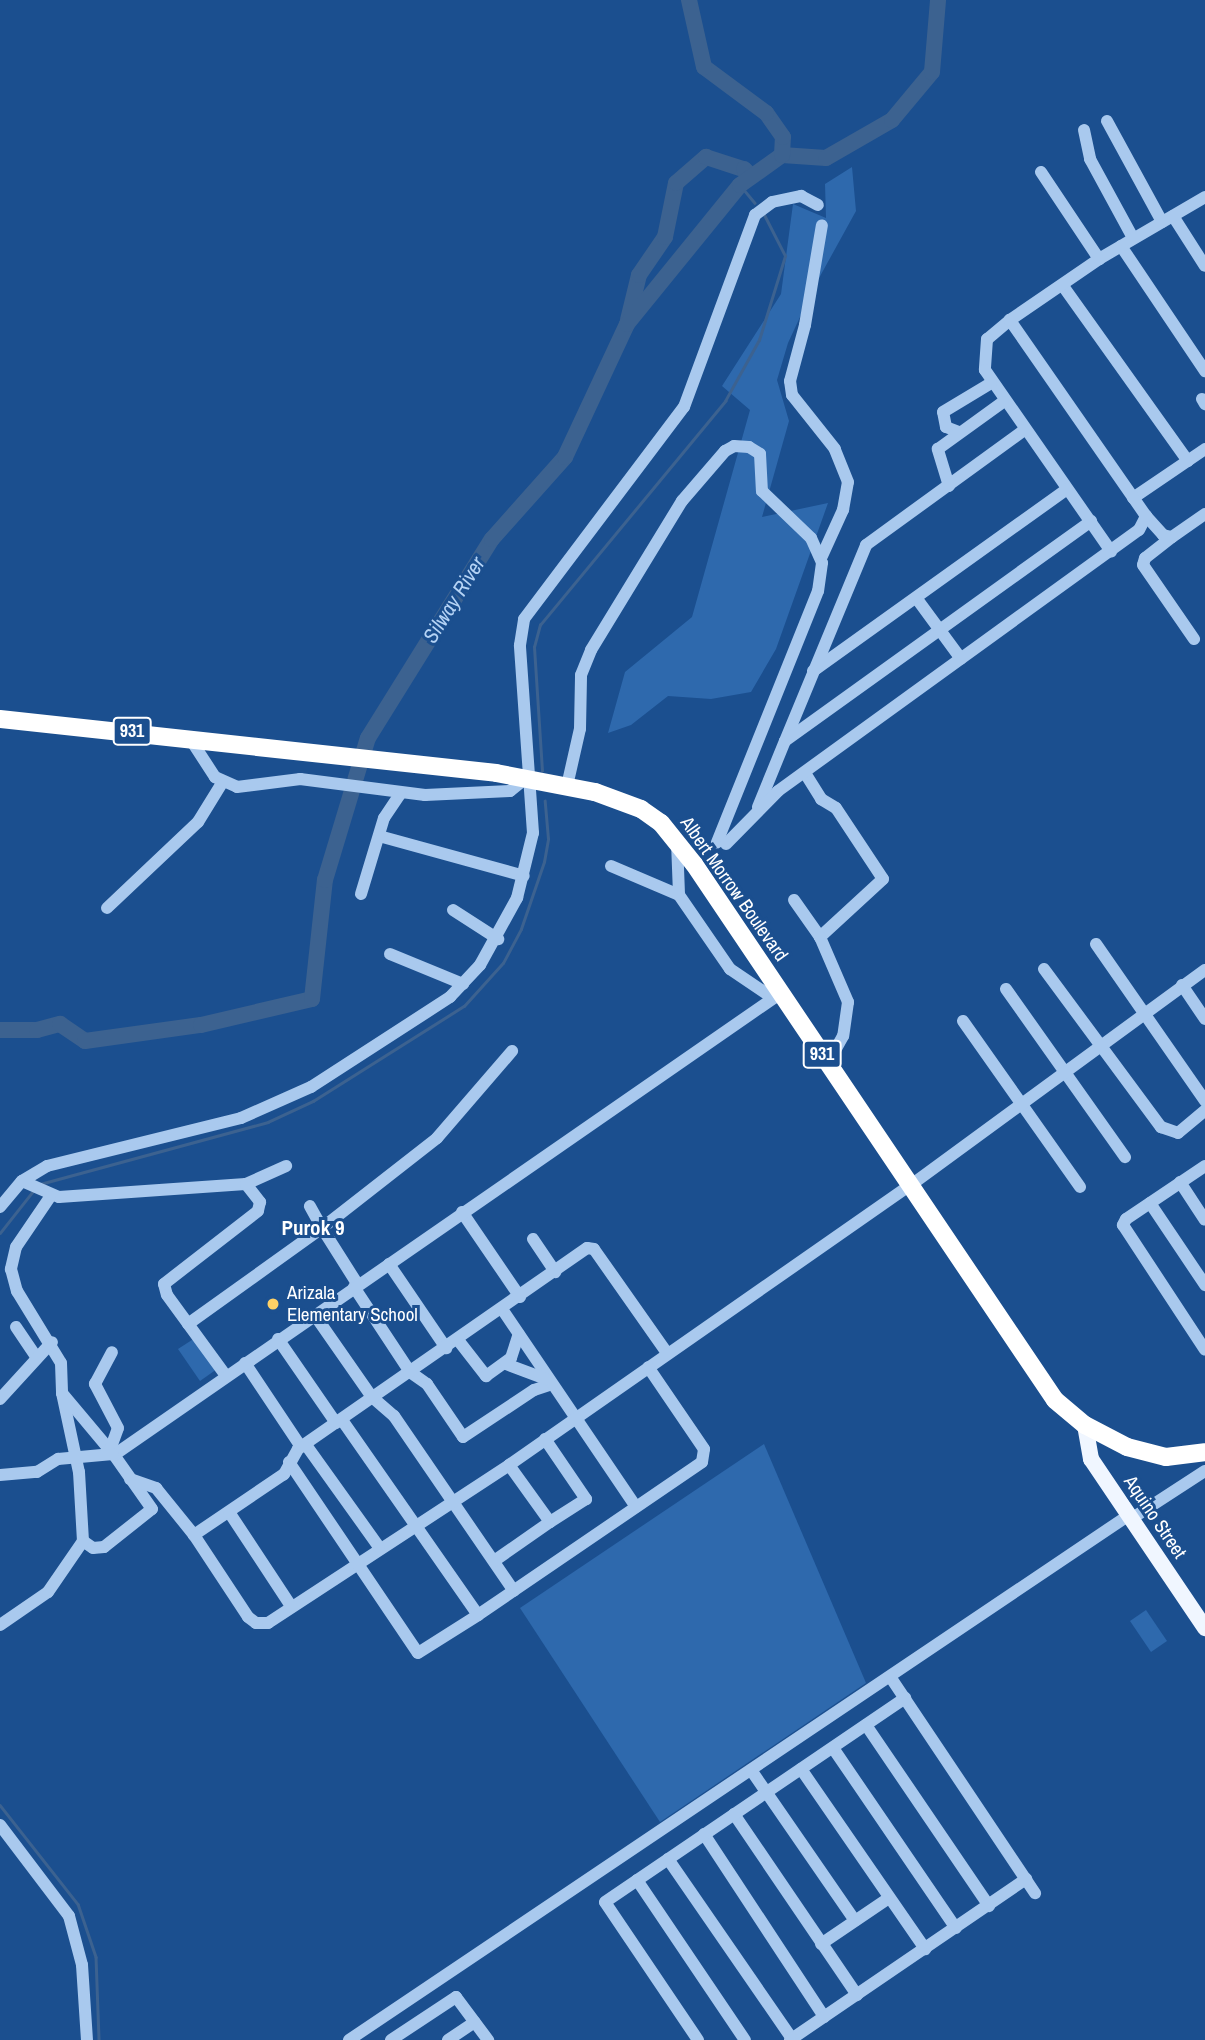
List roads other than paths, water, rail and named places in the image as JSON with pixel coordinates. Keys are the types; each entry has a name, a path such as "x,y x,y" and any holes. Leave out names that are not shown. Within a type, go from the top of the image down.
{"highway":[{"name":"Albert Morrow Boulevard","path":"0,719 263,744 496,773 567,786 630,803 661,823 677,841 777,995 828,1063 1055,1400 1085,1425 1146,1453 1181,1457 1205,1452"}],"main road":[{"name":"Aquino Street","path":"1085,1425 1087,1451 1205,1628"}],"street":[{"path":"1107,121 1167,219 1205,266"},
{"path":"1084,130 1090,159 1133,238"},
{"path":"1041,172 1099,259"},
{"path":"0,1625 48,1592 83,1541 79,1472 62,1393 61,1363 52,1342 17,1291 6,1266 16,1247 35,1189 47,1166 276,1105 391,1038 463,984 498,939 524,876 533,833 527,779 520,645 524,619 684,407 755,215 772,202 801,196 818,205"},
{"path":"1111,551 991,383 983,363 984,347 991,334 1099,259 1205,197"},
{"path":"822,225 805,326 790,381 792,395 835,449 848,482 843,510 822,556 818,591 721,843 758,807 1149,521"},
{"path":"1121,246 1205,371"},
{"path":"1063,286 1188,461"},
{"path":"1010,320 1149,521 1172,537"},
{"path":"958,432 946,427 943,412 991,383"},
{"path":"949,486 938,449 1003,402"},
{"path":"796,729 813,671 866,545 1024,430"},
{"path":"567,786 580,729 584,662 682,501 725,451 742,446 760,454 762,491 801,527 822,556"},
{"path":"1133,498 1205,449"},
{"path":"813,671 1067,489"},
{"path":"1194,639 1143,565 1145,558 1205,514"},
{"path":"758,807 785,741 796,729 1091,521"},
{"path":"917,599 961,659"},
{"path":"189,737 209,770 222,783 244,788 311,780 396,794 510,791 527,779"},
{"path":"805,773 821,799 836,808 883,880 820,937"},
{"path":"107,908 203,817 222,783"},
{"path":"361,894 387,811 396,794"},
{"path":"379,836 524,876"},
{"path":"677,841 679,895"},
{"path":"0,1475 37,1472 55,1460 75,1456 113,1453 777,995 730,969 679,895 611,866"},
{"path":"794,901 820,937 848,1002 843,1036 828,1063"},
{"path":"453,910 498,939"},
{"path":"1096,944 1205,1101"},
{"path":"390,954 463,984"},
{"path":"1044,969 1166,1131 1185,1129 1205,1110"},
{"path":"130,1479 156,1488 194,1535 253,1621 268,1623 357,1562 509,1465 911,1185 1099,1044 1205,970"},
{"path":"1182,985 1205,1018"},
{"path":"1006,989 1125,1157"},
{"path":"963,1021 1080,1187"},
{"path":"188,1324 322,1228 436,1138 512,1051"},
{"path":"0,1208 35,1189 246,1184 286,1166"},
{"path":"1205,1166 1150,1203 1123,1226 1205,1350"},
{"path":"1180,1182 1205,1220"},
{"path":"226,1376 188,1324 164,1284 258,1210 260,1202 246,1184"},
{"path":"1150,1203 1205,1285"},
{"path":"310,1206 410,1372 427,1384 463,1437 534,1390 552,1384"},
{"path":"462,1212 520,1297"},
{"path":"533,1239 555,1272"},
{"path":"194,1535 284,1474 289,1462 303,1446 520,1297 583,1250 594,1249 667,1353"},
{"path":"389,1264 446,1348"},
{"path":"502,1309 636,1507"},
{"path":"314,1314 372,1397 394,1416 514,1591"},
{"path":"16,1327 37,1358"},
{"path":"458,1340 486,1376 506,1364 519,1334"},
{"path":"278,1339 417,1525 478,1615"},
{"path":"1,1396 52,1342"},
{"path":"112,1352 95,1384 118,1428 113,1453"},
{"path":"245,1363 379,1548"},
{"path":"506,1364 538,1374 552,1384"},
{"path":"289,1462 419,1654 702,1462 705,1454 648,1367"},
{"path":"62,1393 113,1453 152,1509 104,1547 93,1548 83,1541"},
{"path":"494,1561 586,1499 545,1439"},
{"path":"72,1442 89,1454"},
{"path":"79,1472 89,1454"},
{"path":"509,1465 550,1522"},
{"path":"349,2040 1130,1517 1205,1471"},
{"path":"229,1512 291,1606"},
{"path":"891,1678 1035,1893"},
{"path":"698,2040 605,1902 905,1698"},
{"path":"866,1725 989,1906"},
{"path":"832,1748 956,1928"},
{"path":"754,1768 855,1921"},
{"path":"801,1769 925,1949"},
{"path":"734,1814 857,1995"},
{"path":"0,1825 65,1907 82,1965 87,2040"},
{"path":"704,1835 824,2017"},
{"path":"668,1859 791,2039 1026,1880"},
{"path":"637,1880 745,2040"},
{"path":"821,1944 889,1898"},
{"path":"391,2040 456,1997 488,2040"},
{"path":"448,2040 475,2022"}],"waterway":[{"name":"Silway River","path":"0,1030 37,1030 60,1024 85,1041 201,1025 312,999 325,880 368,738 492,539 565,457 627,324 740,185 782,155 783,137 766,113 704,67 689,0"},
{"path":"782,155 826,158 892,120 932,72 938,0"},
{"path":"628,320 639,275 665,237 676,183 706,157 744,169 750,175"},
{"path":"740,185 755,203"},
{"path":"542,771 534,647 540,625 725,401 759,340 785,256 764,215"},
{"path":"40,1184 268,1122 313,1101 464,1006 503,963 521,929 544,862 548,839 545,801"},
{"path":"0,1233 33,1191"},
{"path":"0,1805 78,1904 96,1957 99,2040"}],"place":[{"name":"Arizala Elementary School","path":"273,1304"}],"district":[{"name":"Purok 9","path":"313,1228"}]}
